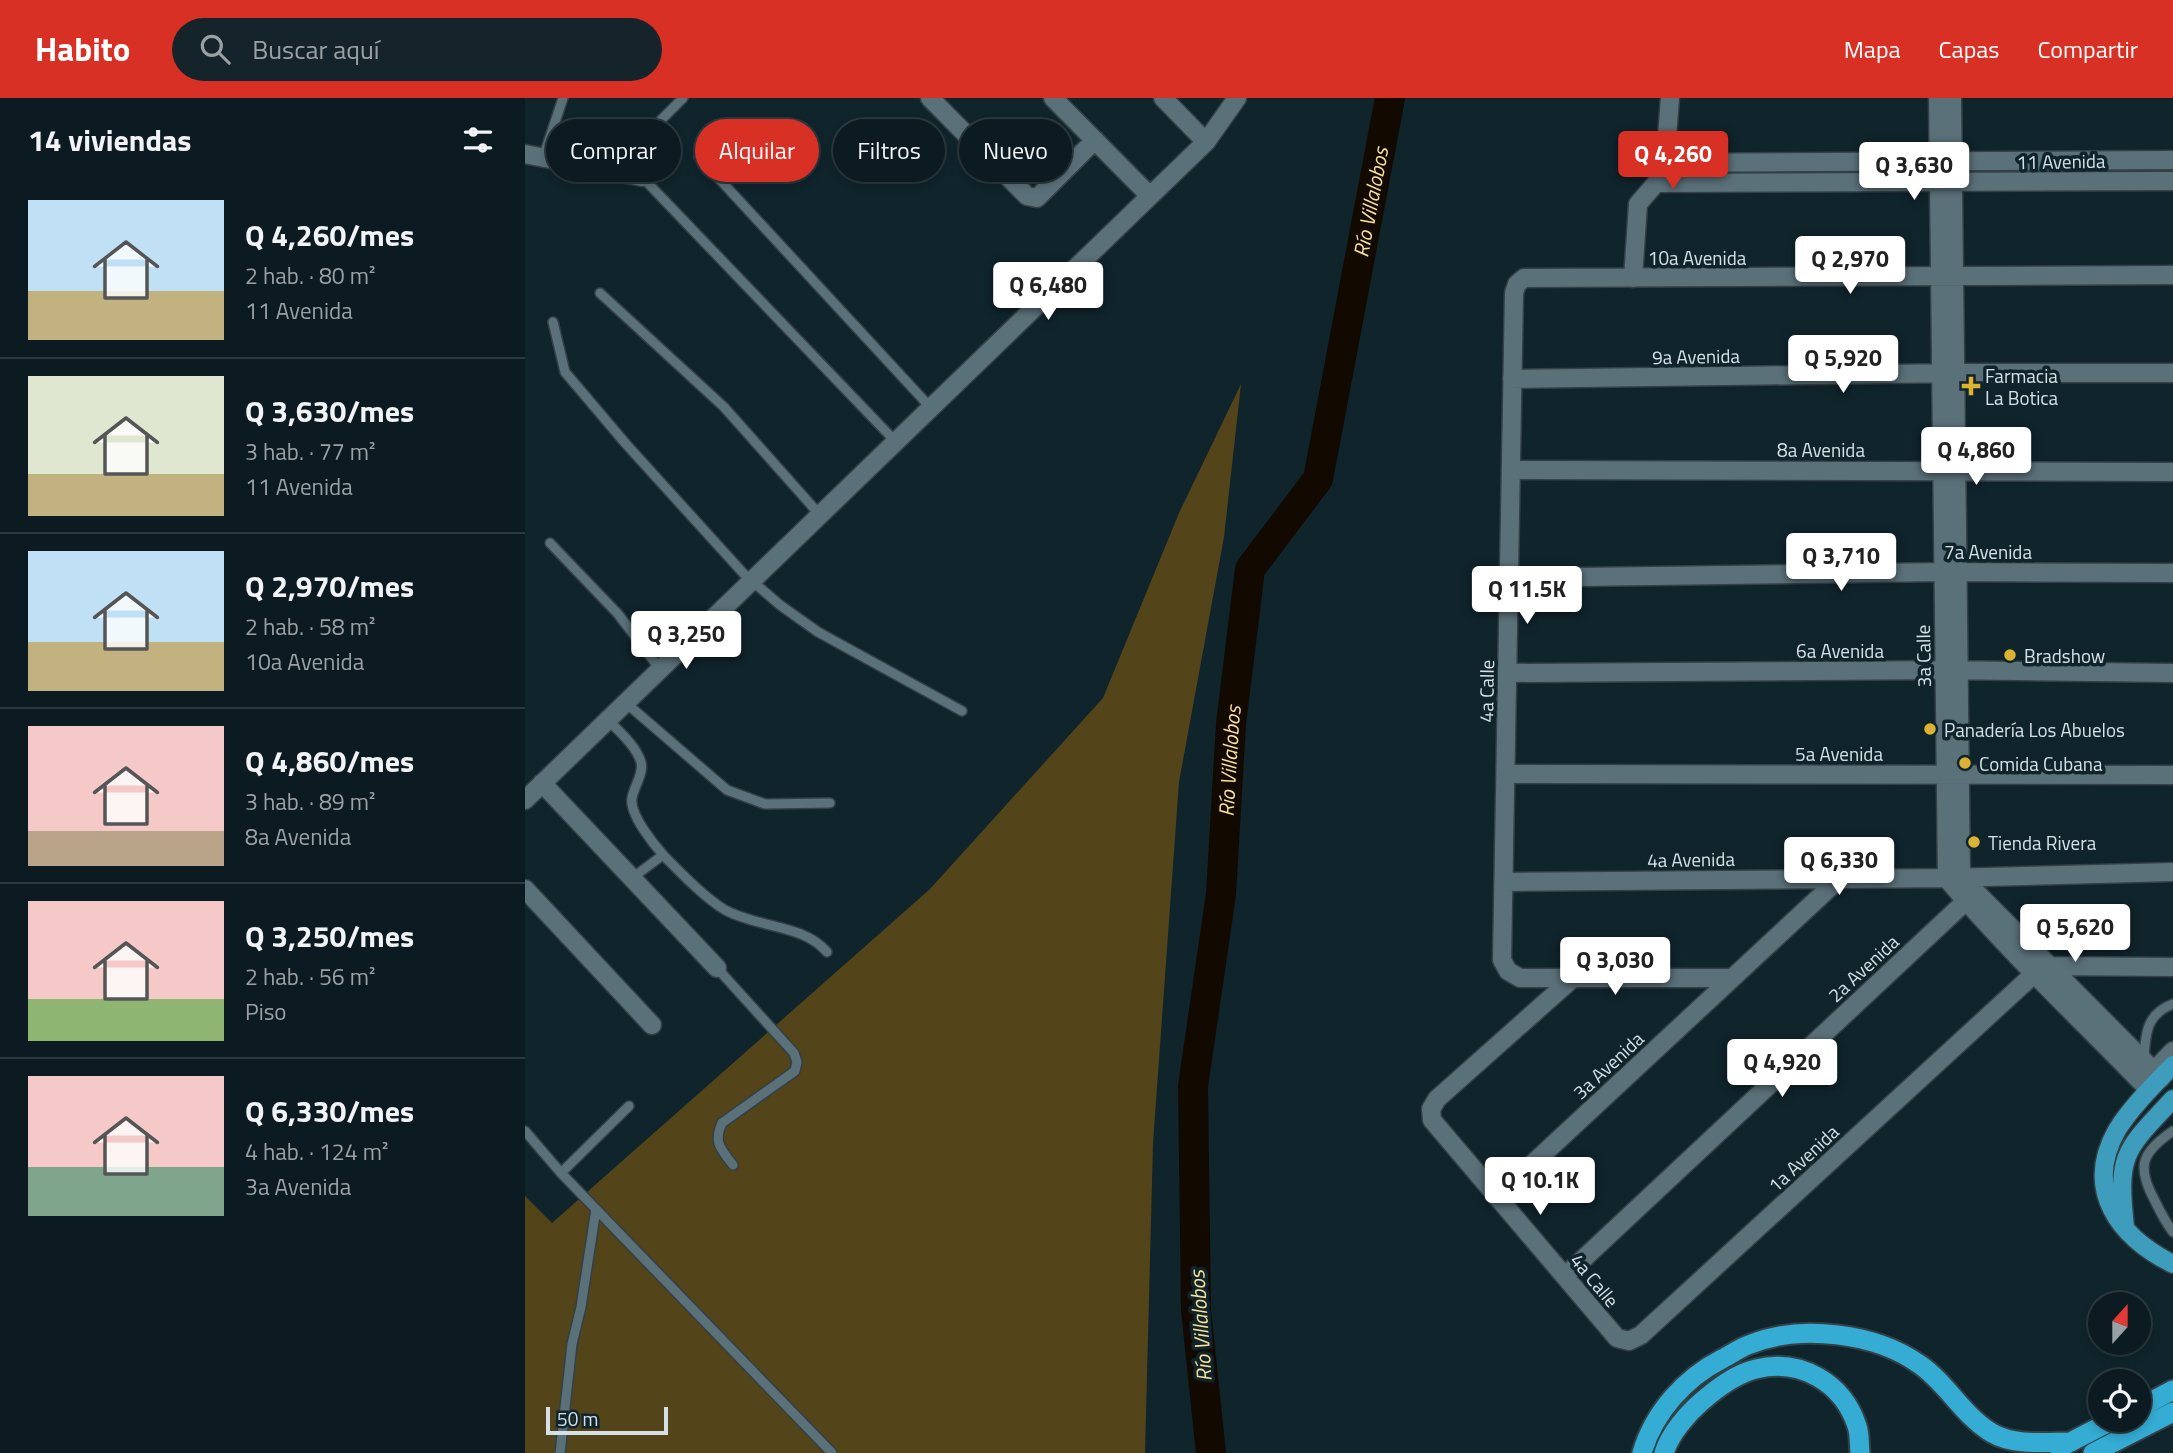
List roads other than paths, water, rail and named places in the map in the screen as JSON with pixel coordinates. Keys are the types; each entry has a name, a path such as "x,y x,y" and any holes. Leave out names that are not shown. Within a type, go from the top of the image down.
{"highway":[{"path":"1642,1453 1647,1436 1673,1396 1708,1366 1751,1343 1798,1333 1844,1335 1883,1346 1919,1364 1951,1394 1971,1418 1994,1435 2023,1442 2071,1442"},
{"path":"1664,1453 1690,1411 1721,1385 1756,1369 1793,1366 1818,1376 1845,1400 1858,1428 1860,1453"},
{"path":"2151,1402 2173,1390"},
{"path":"2092,1453 2173,1412"},
{"path":"2049,1453 2090,1432"}],"main road":[{"path":"2125,1227 2122,1172 2125,1159 2132,1144 2148,1126 2161,1081"},
{"path":"2161,1081 2118,1129 2109,1147 2105,1166 2106,1196 2110,1210 2125,1227 2173,1264"}],"street":[{"path":"930,98 1032,198 1037,198 1095,140"},
{"path":"1053,98 1150,197"},
{"path":"1163,98 1206,142"},
{"path":"525,800 1206,142 1237,98"},
{"path":"1633,278 1638,204 1655,183 1665,163 1670,98"},
{"name":"3a Calle","path":"1938,98 1946,162"},
{"name":"3a Calle","path":"1952,98 1946,182 1954,878"},
{"path":"525,154 546,159"},
{"name":"11 Avenida","path":"1665,163 2173,160"},
{"name":"11 Avenida","path":"1655,183 2173,181"},
{"name":"10a Avenida","path":"1517,284 1524,278 2173,275"},
{"name":"4a Calle","path":"1517,284 1514,293 1512,379 1502,960 1508,971 1520,978 1573,978"},
{"name":"9a Avenida","path":"1512,379 2173,373"},
{"name":"8a Avenida","path":"1511,470 2173,472"},
{"name":"7a Avenida","path":"1509,578 1951,572 2173,573"},
{"name":"6a Avenida","path":"1507,673 2173,673"},
{"name":"5a Avenida","path":"1506,774 2173,775"},
{"path":"542,783 717,968"},
{"name":"4a Avenida","path":"1504,882 1954,878 2173,872"},
{"name":"3a Avenida","path":"1497,1197 1840,878"},
{"path":"1954,878 2033,974 2161,1081"},
{"path":"525,889 652,1025"},
{"path":"1971,897 2051,966 2161,1081"},
{"name":"2a Avenida","path":"1565,1276 1971,897"},
{"path":"2051,966 2173,967"},
{"name":"1a Avenida","path":"1629,1341 1641,1335 2033,974 2051,966"},
{"path":"1573,978 1732,978"},
{"name":"4a Calle","path":"1573,978 1437,1099 1431,1109 1432,1120 1617,1338 1629,1341"},
{"path":"2161,1081 2173,1051"}],"lane":[{"path":"543,158 563,98"},
{"path":"662,119 683,98"},
{"path":"647,182 896,442"},
{"path":"721,182 931,408"},
{"path":"600,293 724,407 820,515"},
{"path":"553,322 565,372 752,581 818,632 962,710"},
{"path":"550,543 618,614 660,669"},
{"path":"626,703 727,790 765,804 829,803"},
{"path":"608,720 633,747 641,761 632,808 663,855 725,909 753,921 802,933 820,943 828,952"},
{"path":"632,878 663,855"},
{"path":"717,968 795,1053 797,1062 795,1071 722,1123 717,1133 719,1146 733,1165"},
{"path":"2161,1081 2146,1030 2162,1009 2173,1004"},
{"path":"561,1173 629,1106"},
{"path":"525,1131 561,1173 832,1453"},
{"path":"2173,1131 2148,1154 2143,1174 2146,1185 2173,1232"},
{"path":"560,1453 572,1344 581,1307 596,1209"}],"waterway":[{"name":"Río Villalobos","path":"1211,1453 1196,1310 1193,1086 1221,894 1231,724 1250,569 1318,479 1390,98"}],"place":[{"name":"Farmacia La Botica","path":"1971,386"},
{"name":"Bradshow","path":"2010,655"},
{"name":"Panadería Los Abuelos","path":"1930,729"},
{"name":"Comida Cubana","path":"1965,763"},
{"name":"Tienda Rivera","path":"1974,842"}]}
